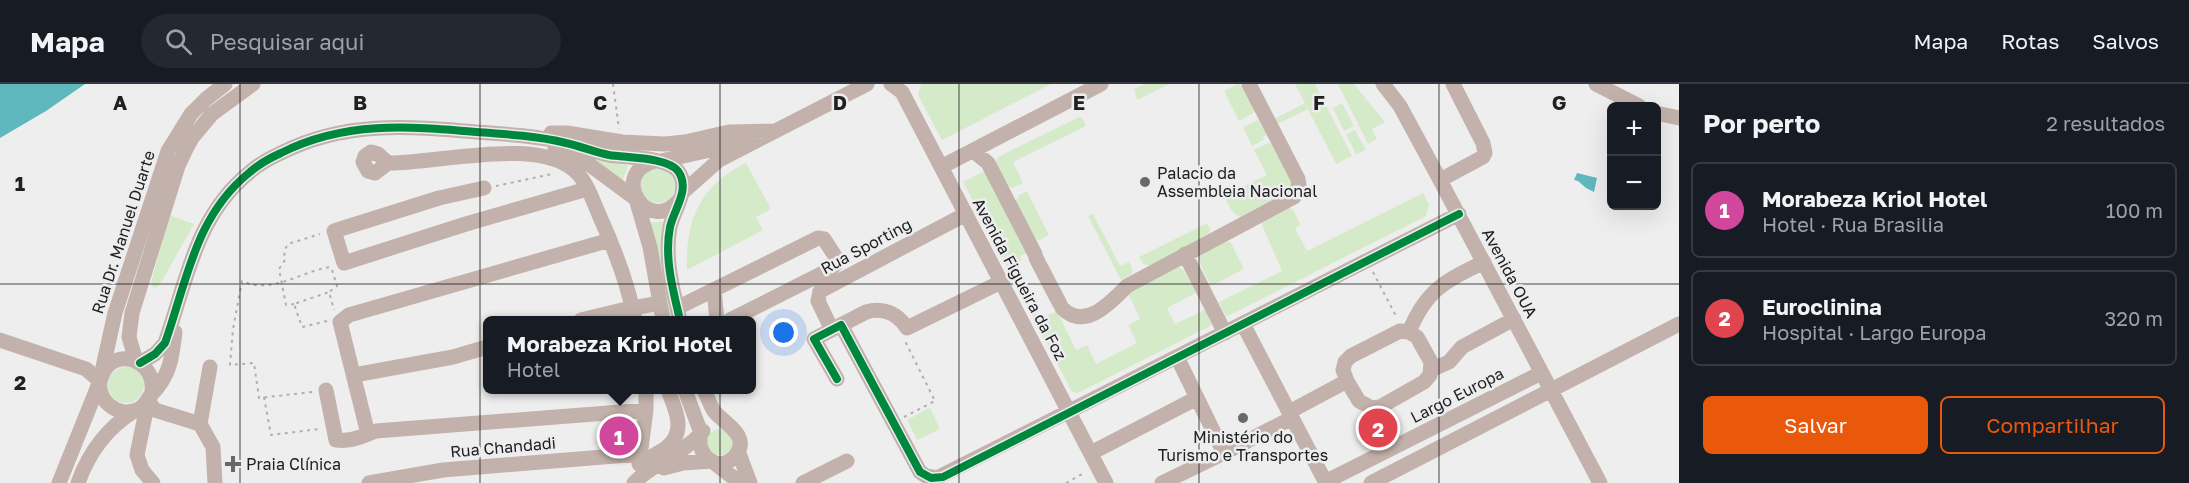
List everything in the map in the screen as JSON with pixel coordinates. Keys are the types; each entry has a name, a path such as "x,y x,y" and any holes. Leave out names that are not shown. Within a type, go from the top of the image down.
{"street":[{"name":"Rua Dr. Manuel Duarte","path":"59,483 101,378 115,313 165,157 178,132 191,114 225,84"},
{"name":"Rua Dr. Manuel Duarte","path":"138,362 129,337 132,313 177,166 192,138 212,114 253,84"},
{"path":"941,167 1101,84"},
{"path":"973,151 988,163 1061,306 1074,317 1084,318 1104,308 1126,286 1290,201 1298,192 1298,179 1249,84"},
{"name":"Avenida OUA","path":"1383,84 1400,106 1459,214 1600,483"},
{"path":"1440,180 1483,157 1485,153 1483,143 1453,84"},
{"path":"1596,84 1631,102"},
{"path":"530,137 590,165 647,209 661,211 671,208 719,160 869,85"},
{"name":"Avenida Figueira da Foz","path":"898,87 1106,483"},
{"path":"1661,113 1678,118"},
{"path":"138,362 155,354 165,343 192,256 220,203 251,170 292,147 332,133 373,128 464,131 530,137 608,155 669,164 682,178 682,195 671,221 668,251 679,314 714,290 818,238 824,239 837,259 836,264 740,316"},
{"path":"530,137 552,132 622,142 665,144 729,132 775,131"},
{"path":"662,316 651,247 633,184 635,175 647,163 757,139"},
{"path":"388,163 516,153 545,156 567,165 581,177 610,240 621,268 634,314"},
{"path":"484,188 439,198 334,231 337,265 587,189"},
{"name":"Rua Sporting","path":"836,327 818,301 820,291 966,214"},
{"path":"836,327 894,422 920,472 937,478 1459,214"},
{"path":"368,434 340,322 349,315 610,240"},
{"path":"1185,254 1225,333"},
{"path":"1406,331 1417,313 1440,285 1484,262"},
{"path":"837,379 814,339 866,312 884,310 897,316 908,328 1001,282"},
{"path":"714,290 717,316"},
{"path":"619,316 634,314 660,303"},
{"path":"78,483 94,448 119,421 158,390 169,367 178,304"},
{"path":"1431,370 1449,362 1462,347 1514,319"},
{"path":"1243,324 1325,482"},
{"path":"1371,483 1679,324"},
{"path":"1406,331 1417,337 1431,362 1431,370 1425,382 1376,408 1362,405 1343,370 1348,358 1394,332 1406,331"},
{"path":"0,340 86,369 101,378"},
{"path":"453,357 483,348"},
{"path":"354,375 453,357 483,354"},
{"path":"1177,357 1224,453"},
{"path":"134,411 121,411 108,405 101,394 101,378 107,368 117,361 126,359 138,362 146,368 151,377 153,386 138,449"},
{"path":"210,367 200,424 213,447 215,483"},
{"name":"Largo Europa","path":"1325,482 1541,372"},
{"path":"1162,483 1224,453 1347,381"},
{"path":"326,390 336,440 349,441 376,431 646,410"},
{"path":"636,480 646,410 646,394"},
{"path":"636,480 646,461 669,445 677,432 678,420 669,394"},
{"path":"686,394 701,433 699,440 702,453 740,483"},
{"path":"636,480 683,463 712,461 718,463 730,460 738,451 740,445 738,433 712,409 708,394"},
{"path":"149,399 155,410 200,424"},
{"path":"1094,460 1197,399"},
{"path":"119,421 133,426 137,435 139,463 153,483"},
{"path":"636,480 648,469 684,451 705,428 717,422 729,424"},
{"path":"738,451 750,483"},
{"name":"Rua Chandadi","path":"369,483 443,470 640,454"},
{"path":"803,483 847,461"}],"path":[{"path":"613,84 617,117"},
{"path":"484,188 549,176 567,165"},
{"path":"326,390 259,398 254,363 230,365 242,281 253,286 280,283 321,268 337,265 337,286 329,292 286,305 280,283 279,269 285,260 284,252 288,244 334,231"},
{"path":"1367,261 1406,331"},
{"path":"294,304 303,327 336,318 329,292"},
{"path":"894,422 935,401 900,332 908,328"},
{"path":"264,397 271,435 334,428"},
{"path":"1066,483 1094,460"}],"green space":[{"path":"921,84 1051,84 942,140 918,95"},
{"path":"1145,84 1169,84 1137,100 1134,89"},
{"path":"1237,84 1243,86 1255,110 1239,121 1224,91"},
{"path":"1295,84 1315,84 1352,156 1336,164 1308,109 1277,124 1274,119 1305,103"},
{"path":"1338,84 1354,84 1385,122 1372,129 1377,139 1368,144"},
{"path":"1342,103 1354,126 1344,131 1333,108"},
{"path":"1079,117 1086,126 1013,162 1023,183 1012,188 1007,186 996,163 998,157"},
{"path":"1258,120 1268,134 1263,137 1264,140 1252,146 1243,127"},
{"path":"1355,130 1366,150 1356,154 1346,134"},
{"path":"1268,143 1272,144 1294,184 1292,190 1241,217 1238,216 1224,196 1267,175 1254,150"},
{"path":"589,157 628,166 622,182"},
{"path":"746,163 771,209 756,217 763,230 687,270 689,236 698,206 717,182"},
{"path":"658,169 670,174 675,186 670,198 658,203 646,198 641,186 646,174"},
{"path":"985,171 1027,253 1020,256 1022,260 1011,266 1038,320 1057,311 1076,350 1087,345 1096,364 1137,343 1128,325 1140,319 1128,293 1178,266 1185,272 1196,293 1167,308 1175,324 1205,310 1212,325 1078,393 1072,392 963,182"},
{"path":"1027,191 1049,235 1040,240 1035,239 1015,202 1019,195"},
{"path":"1423,193 1429,204 1426,216 1226,317 1219,302 1282,271 1262,225 1263,221 1289,208 1293,210 1301,225 1295,228 1307,251"},
{"path":"1093,214 1120,266 1129,262 1133,271 1131,275 1121,280 1088,216"},
{"path":"169,215 194,224 159,286 154,288 151,283"},
{"path":"665,221 660,254 673,315 669,315 649,223"},
{"path":"1207,223 1210,229 1209,234 1150,266 1143,264 1139,257"},
{"path":"1227,241 1231,243 1244,269 1211,286 1200,257 1208,250"},
{"path":"126,367 138,373 144,385 138,397 126,403 114,397 108,385 114,373"},
{"path":"930,408 940,429 917,440 907,420"},
{"path":"720,429 729,433 733,442 729,451 720,455 711,451 707,442 711,433"}],"water":[{"path":"0,84 85,84 46,111 0,138"},
{"path":"1577,173 1597,178 1594,192 1574,180"}],"cycle path":[{"path":"140,363 155,354 165,343 195,251 205,229 231,189 261,164 305,143 328,135 376,128 425,128 532,137 566,143 609,155 646,159 673,166 682,178 683,185 668,239 670,274 679,316"},
{"path":"837,379 814,339 841,325 920,472 931,478 943,477 1459,214"}],"place":[{"name":"Palacio da Assembleia Nacional","path":"1145,182"},
{"name":"Ministério do Turismo e Transportes","path":"1243,418"},
{"name":"Euroclinina","path":"1378,428"},
{"name":"Morabeza Kriol Hotel","path":"619,436"},
{"name":"Praia Clínica","path":"233,464"}]}
